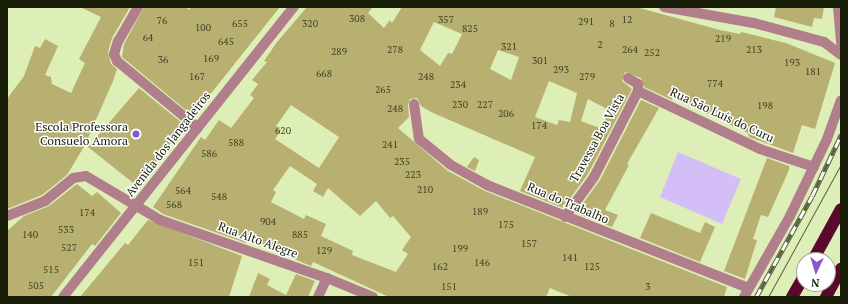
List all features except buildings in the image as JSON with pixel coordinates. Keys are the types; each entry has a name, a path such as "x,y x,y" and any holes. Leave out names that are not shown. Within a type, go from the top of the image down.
{"highway":[{"path":"817,252 841,209"},
{"path":"839,274 841,291"},
{"path":"826,297 839,274"}],"street":[{"path":"138,7 118,41 114,54 117,61 198,128"},
{"name":"Avenida dos Jangadeiros","path":"63,297 294,7"},
{"path":"664,7 754,23 824,42 841,55"},
{"path":"838,7 841,44"},
{"name":"Rua São Luís do Curu","path":"628,78 638,84 638,91 760,149 814,166"},
{"name":"Travessa Boa Vista","path":"565,217 594,177 638,91"},
{"path":"746,293 814,166 841,100"},
{"name":"Rua do Trabalho","path":"414,104 419,139 451,165 487,185 536,203 565,217 746,293"},
{"name":"Rua Alto Alegre","path":"7,216 45,201 73,178 82,176 135,207 175,226 327,278 373,297"},
{"path":"318,297 327,278"}],"shaded area":[{"path":"678,152 741,179 722,224 660,197"}],"tram line":[{"path":"768,297 841,164"}],"railway":[{"path":"756,297 812,196 841,135"}],"place":[{"name":"Escola Professora Consuelo Amora","path":"136,134"}]}
